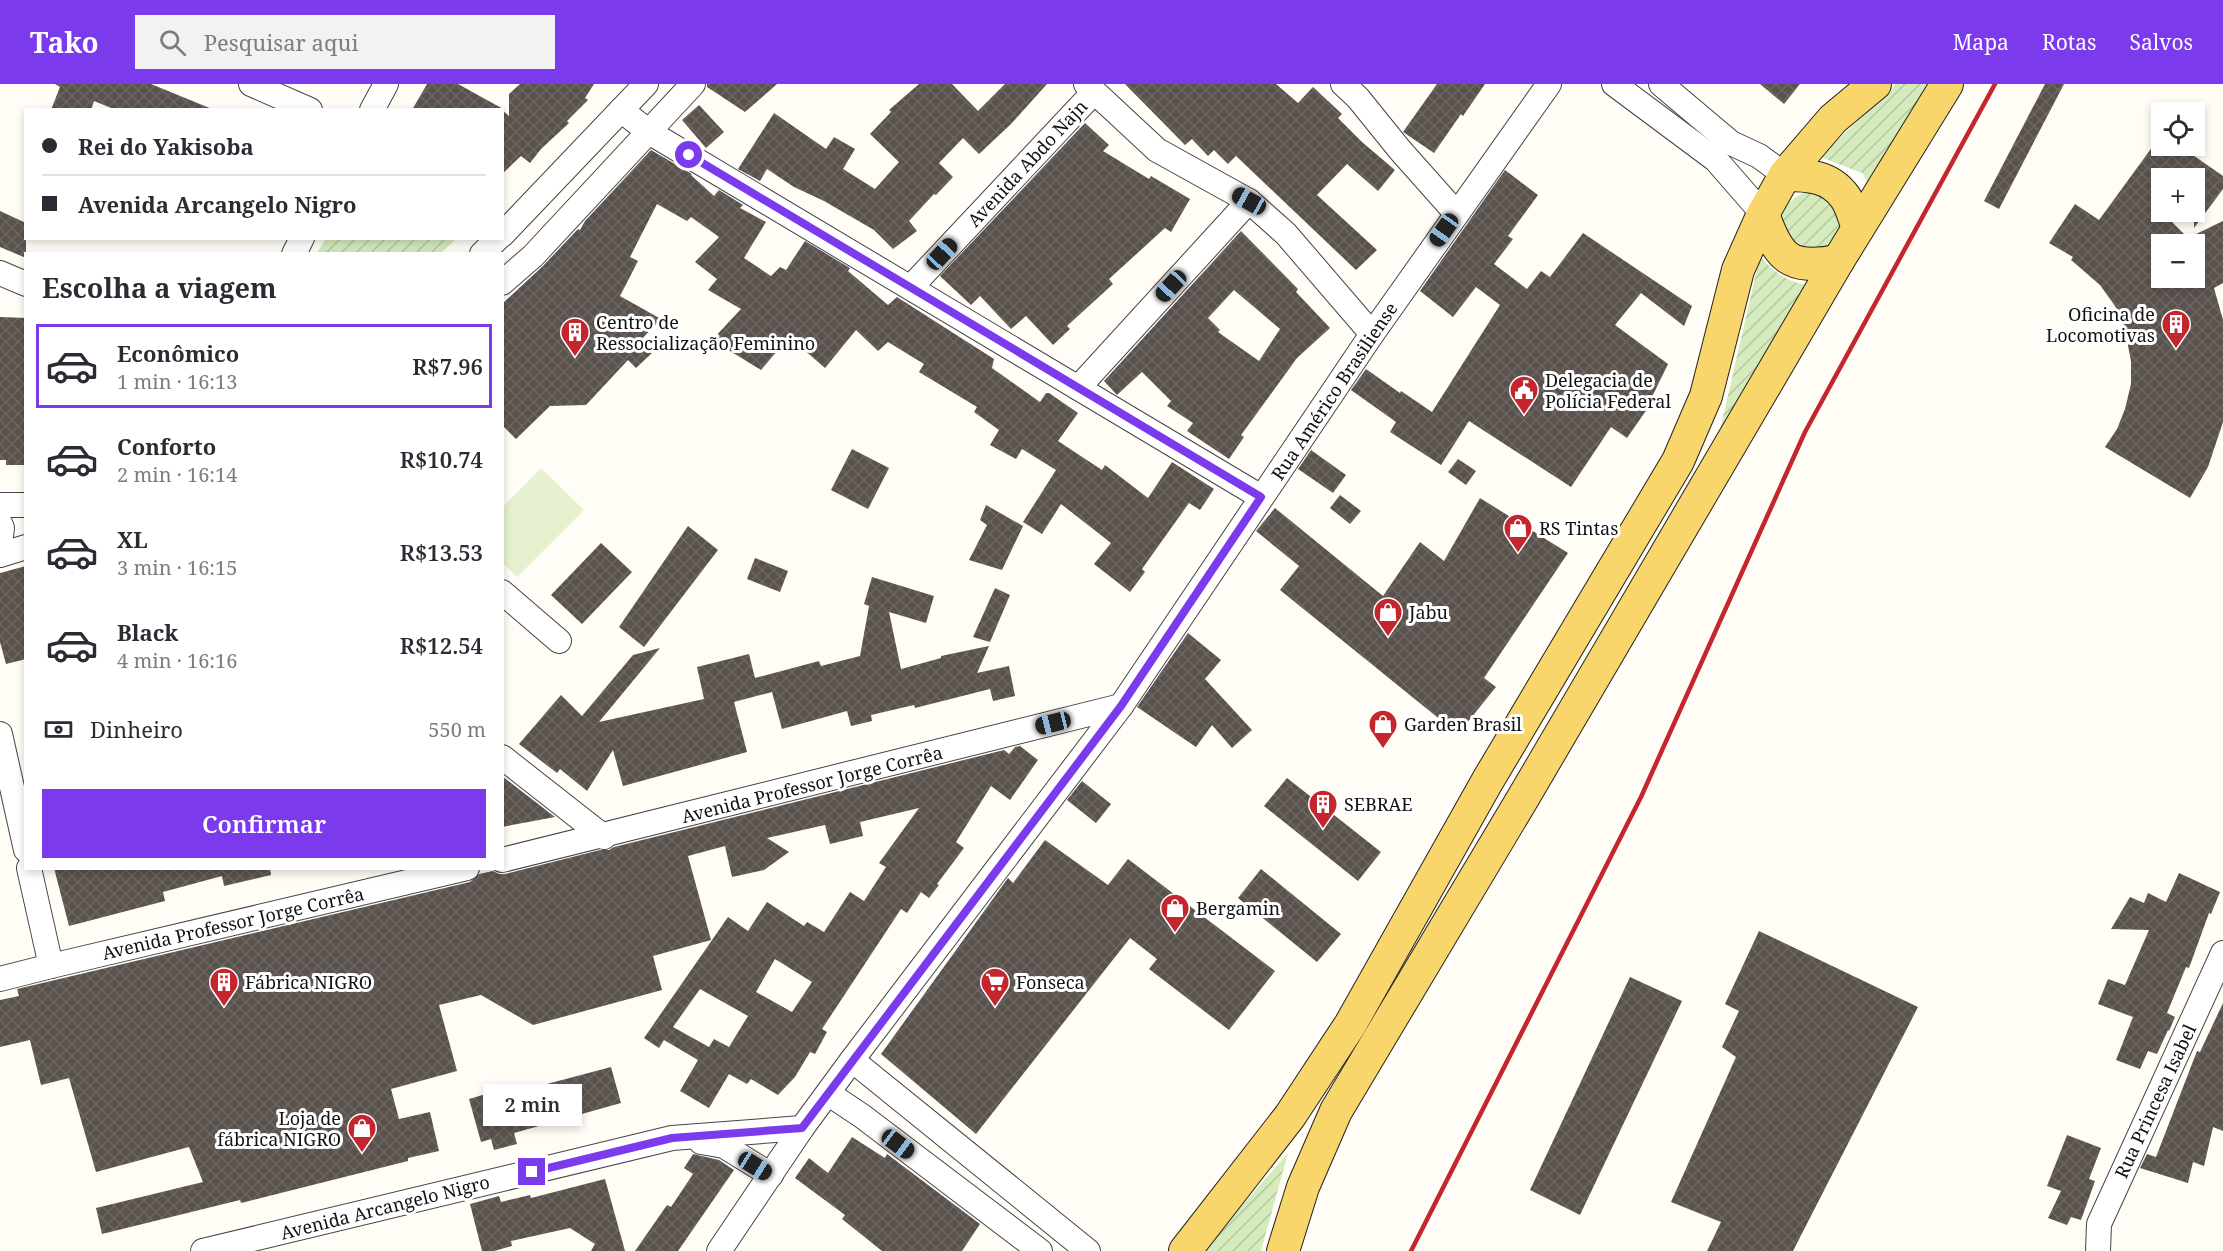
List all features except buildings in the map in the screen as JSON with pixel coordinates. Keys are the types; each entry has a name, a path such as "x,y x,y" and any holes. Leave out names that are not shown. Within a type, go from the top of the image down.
{"main road":[{"path":"1185,1251 1290,1116 1350,1024 1488,780 1678,461 1706,396 1738,270 1762,214 1785,175 1833,119 1875,84"},
{"path":"1282,1251 1303,1187 1336,1111 1523,798 1838,261 1947,84"},
{"path":"1785,175 1810,175 1830,183 1845,197 1858,228"},
{"path":"1762,214 1772,240 1780,252 1794,262 1817,265 1838,261"}],"street":[{"path":"251,84 305,108"},
{"path":"373,108 386,84"},
{"path":"533,256 504,234 646,84"},
{"path":"504,281 533,256 693,84"},
{"path":"1343,84 1358,98 1456,213"},
{"name":"Rua Américo Brasiliense","path":"719,1251 802,1128 852,1060 1121,706 1372,333 1549,84"},
{"path":"1614,84 1716,160 1762,214"},
{"path":"1661,84 1731,143 1759,156 1785,175"},
{"path":"1090,88 1157,150 1249,201 1286,234 1372,333"},
{"name":"Avenida Abdo Najn","path":"911,287 1090,88"},
{"path":"621,110 649,132 1261,497"},
{"path":"1078,388 1249,201"},
{"path":"484,252 497,240"},
{"path":"0,273 24,283"},
{"path":"0,505 24,505"},
{"path":"0,523 2,539 0,545"},
{"path":"0,555 24,549"},
{"path":"504,594 559,641"},
{"name":"Avenida Professor Jorge Corrêa","path":"504,860 604,837 1121,706"},
{"path":"0,734 24,841"},
{"path":"504,759 604,837"},
{"path":"29,870 51,966"},
{"name":"Avenida Professor Jorge Corrêa","path":"0,980 459,870"},
{"name":"Rua Princesa Isabel","path":"2098,1251 2098,1224 2223,953"},
{"path":"852,1060 1089,1251"},
{"path":"829,1094 862,1116 1040,1251"},
{"name":"Avenida Arcangelo Nigro","path":"203,1251 672,1138 802,1128"},
{"name":"Avenida Arcangelo Nigro","path":"672,1138 724,1146 771,1175"},
{"path":"970,1198 990,1173"}],"green space":[{"path":"1896,84 1927,84 1871,188 1862,173 1820,157"},
{"path":"1810,190 1821,191 1844,211 1839,242 1821,253 1792,245 1783,227 1785,208 1799,195"},
{"path":"325,240 455,240 442,252 318,252"},
{"path":"1760,256 1783,277 1796,283 1812,286 1718,439"},
{"path":"541,468 584,510 517,577 504,564 504,506"},
{"path":"1288,1153 1261,1251 1202,1251"}],"railway":[{"path":"1411,1251 1641,797 1805,432 1995,84"}],"place":[{"name":"Oficina de Locomotivas","path":"2176,350"},
{"name":"Centro de Ressocialização Feminino","path":"575,358"},
{"name":"Delegacia de Polícia Federal","path":"1524,416"},
{"name":"RS Tintas","path":"1518,554"},
{"name":"Jabu","path":"1388,638"},
{"name":"Garden Brasil","path":"1383,750"},
{"name":"SEBRAE","path":"1323,830"},
{"name":"Bergamin","path":"1175,934"},
{"name":"Fábrica NIGRO","path":"224,1008"},
{"name":"Fonseca","path":"995,1008"},
{"name":"Loja de fábrica NIGRO","path":"362,1154"}],"route":[{"path":"532,1172 672,1138 802,1128 1121,706 1261,497 689,155"}]}
